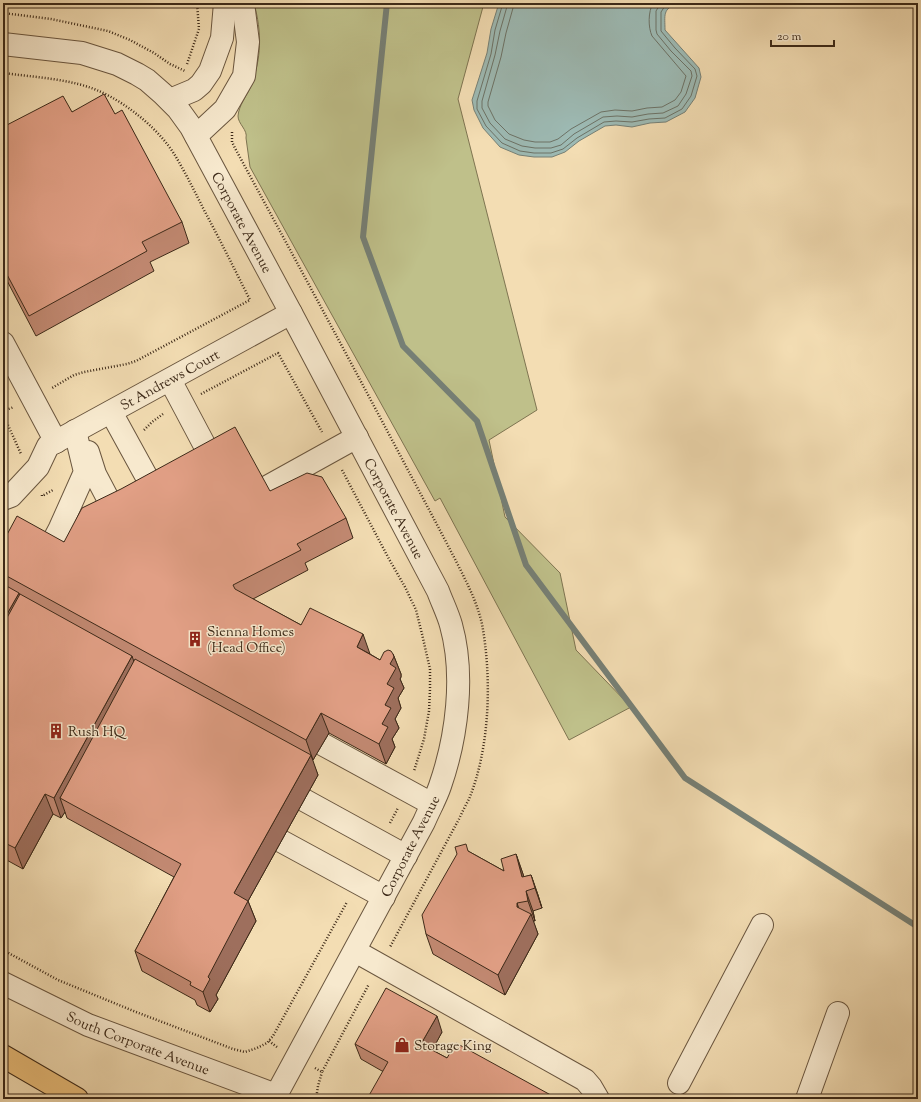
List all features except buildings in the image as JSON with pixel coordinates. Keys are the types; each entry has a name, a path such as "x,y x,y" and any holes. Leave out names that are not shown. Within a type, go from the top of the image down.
{"highway":[{"path":"3,1056 77,1099"}],"street":[{"path":"170,100 194,90 201,84 210,71 222,38 225,3"},
{"path":"196,136 225,109 244,76 248,42 244,3"},
{"name":"Corporate Avenue","path":"3,44 82,53 116,64 147,80 170,100 185,118 292,313 438,591 451,625 456,655 458,688 455,723 449,755 440,786 424,822 406,856 275,1097"},
{"name":"St Andrews Court","path":"52,444 292,313"},
{"path":"6,355 32,399 52,444 38,467 6,502"},
{"path":"170,380 214,462"},
{"path":"111,412 156,494"},
{"path":"78,430 95,474 116,514"},
{"path":"50,547 85,472 78,430"},
{"path":"265,488 357,437"},
{"path":"322,744 432,804"},
{"path":"304,800 406,856"},
{"path":"281,841 384,897"},
{"path":"680,1083 762,925"},
{"path":"355,951 585,1080 597,1095 598,1099"},
{"name":"South Corporate Avenue","path":"3,983 88,1025 275,1097"},
{"path":"807,1099 838,1013"}],"path":[{"path":"185,71 198,29 197,3"},
{"path":"3,73 80,84 101,91 135,111 175,155 250,300 132,362 74,375 32,399 3,412"},
{"path":"234,126 232,132 232,142 236,150 445,540 475,600 482,623 485,644 488,688 485,731 477,774 469,798 322,1072 316,1099"},
{"path":"278,353 405,587 416,610 430,669 428,711 424,739 417,765 408,791 380,842"},
{"path":"3,950 58,980 144,1015 233,1049 245,1052 267,1044 273,1036 357,883"},
{"path":"269,1041 276,1047"},
{"path":"314,1068 322,1072"}],"green space":[{"path":"254,3 484,3 458,99 537,410 489,440 505,517 560,573 576,650 631,707 569,740 440,498 435,501 250,167 246,132 238,119 238,116 241,105 254,77 259,56 259,35 257,14"}],"water":[{"path":"499,3 678,3 667,10 665,16 665,30 699,68 701,77 695,98 685,112 666,122 650,123 632,127 616,125 605,126 579,141 565,152 552,157 519,155 500,147 483,128 474,110 472,100 487,53 491,29"}],"waterway":[{"path":"387,3 363,237 403,346 477,421 526,565 685,778 918,927"}],"place":[{"name":"Sienna Homes (Head Office)","path":"195,639"},
{"name":"Rush HQ","path":"56,731"},
{"name":"Storage King","path":"402,1045"}]}
